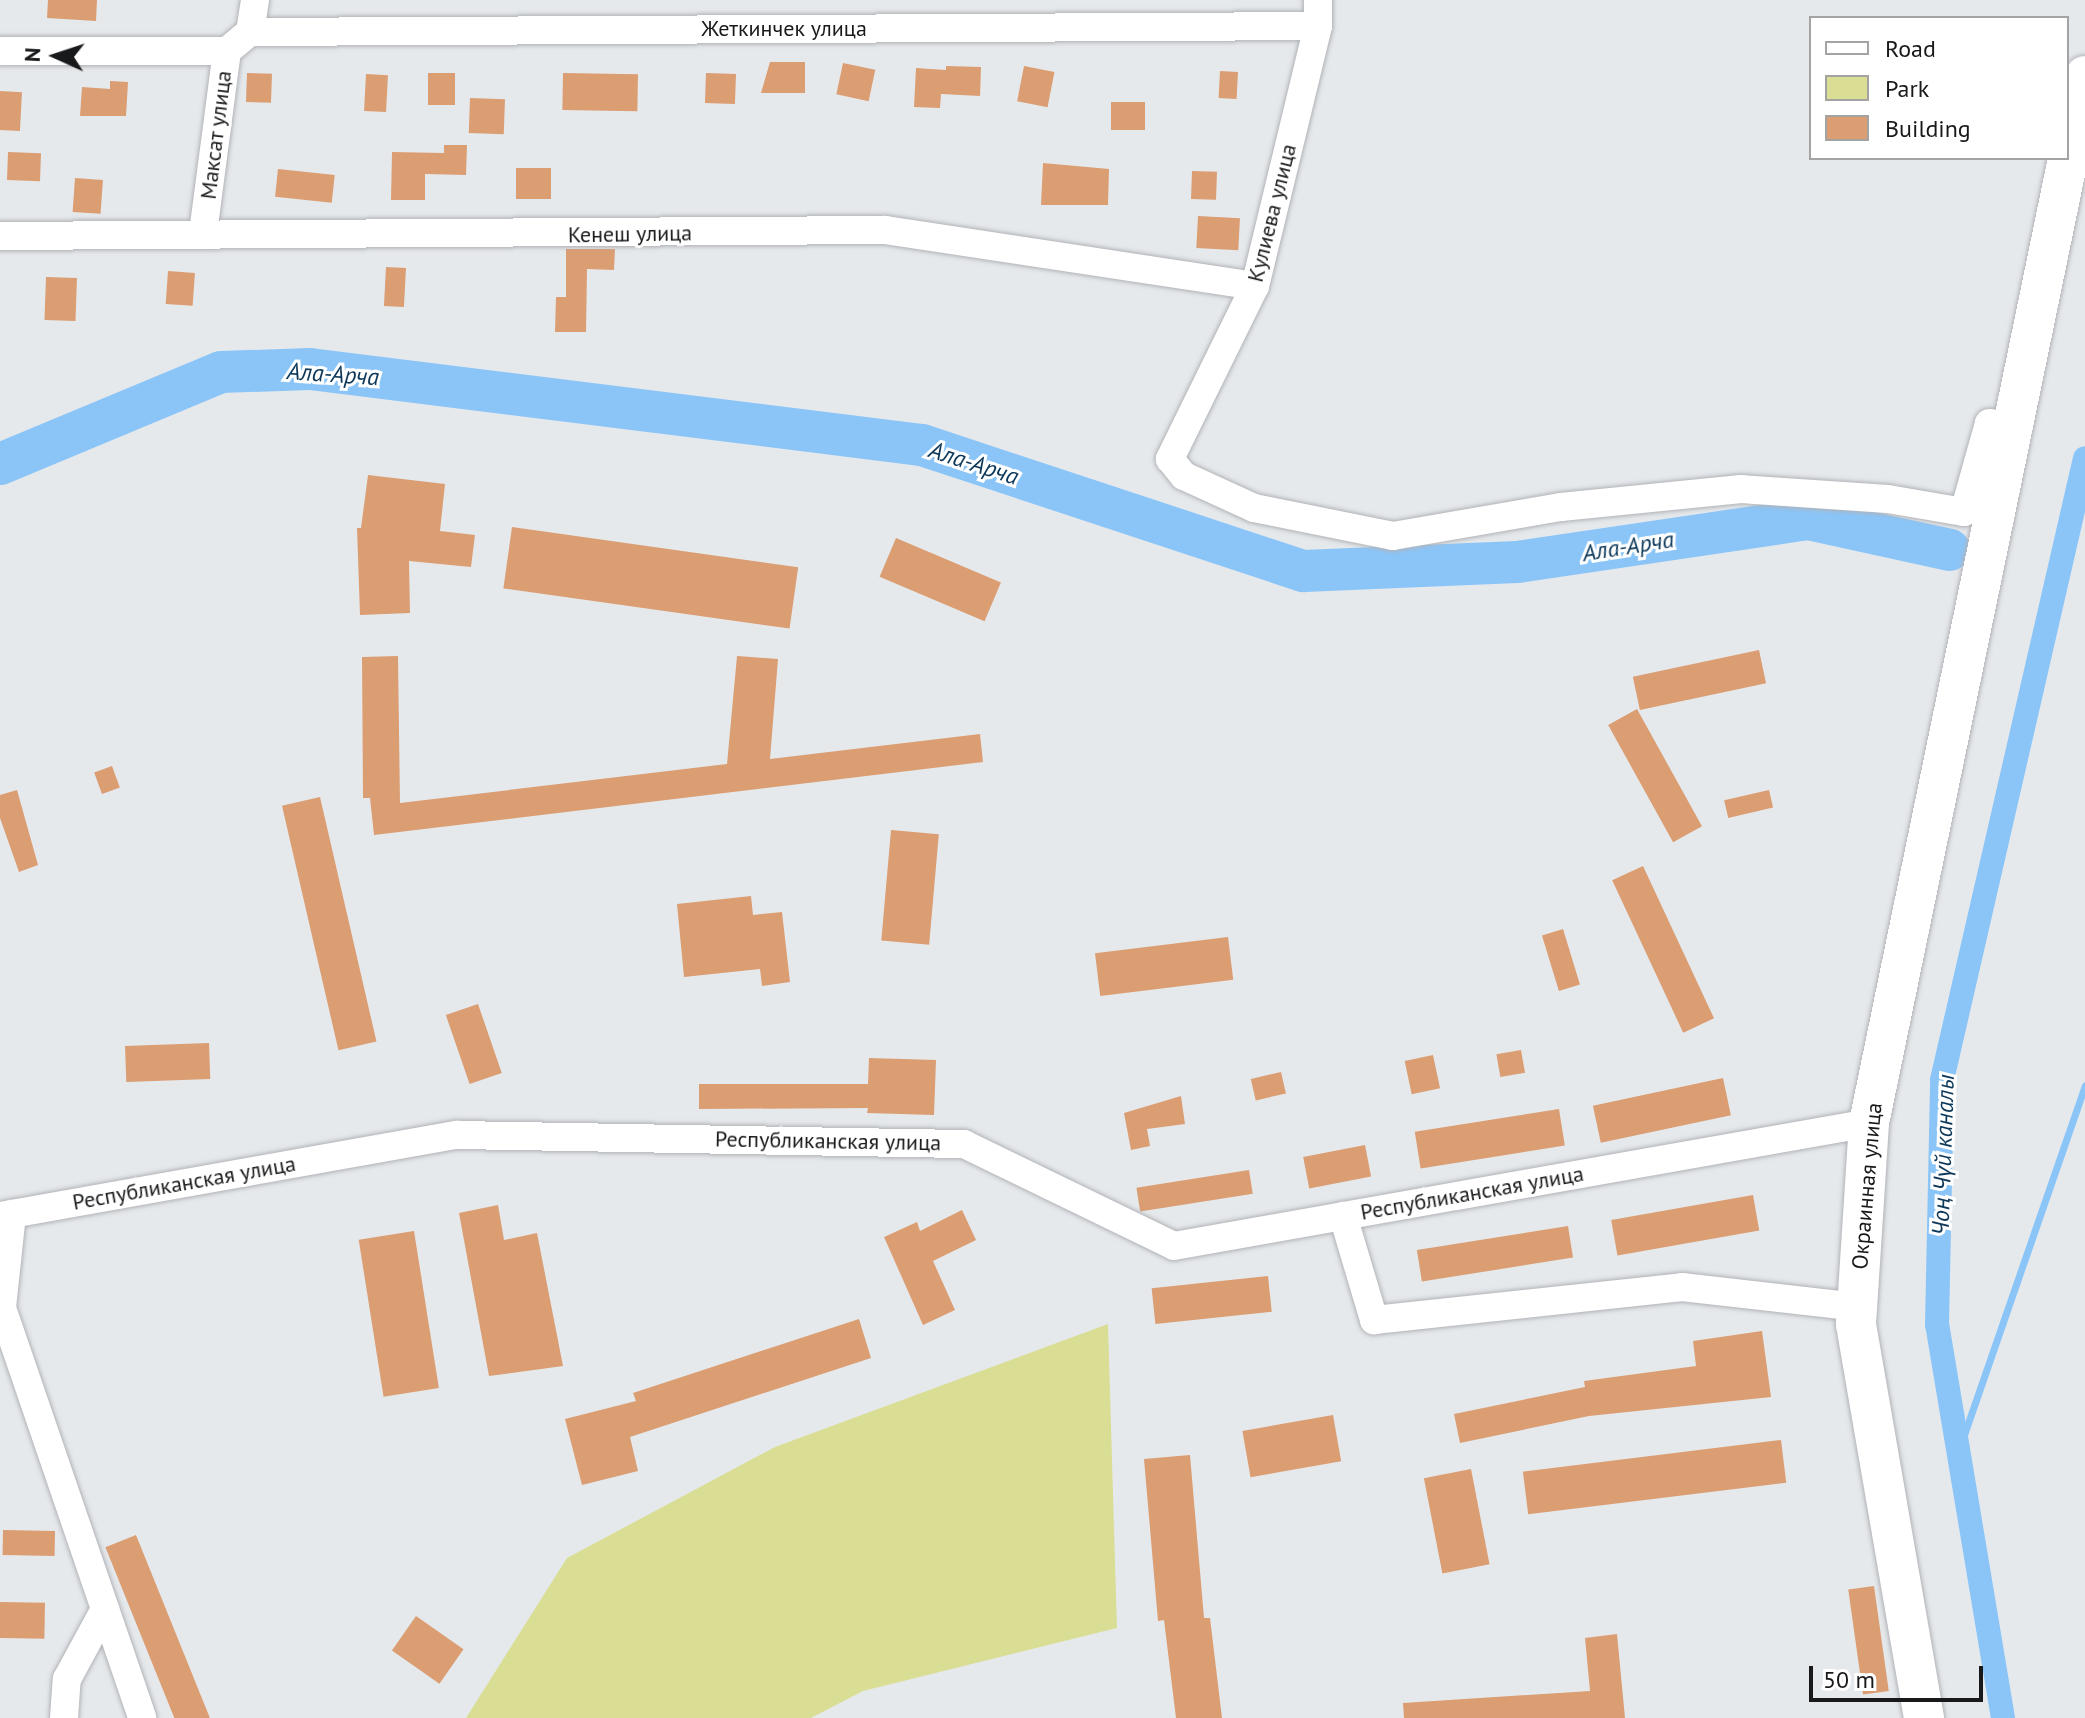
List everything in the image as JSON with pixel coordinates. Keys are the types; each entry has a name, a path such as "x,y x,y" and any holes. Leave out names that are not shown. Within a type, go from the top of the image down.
{"street":[{"path":"250,32 255,0"},
{"name":"Жеткинчек улица","path":"250,32 1318,13"},
{"name":"Кулиева улица","path":"1318,13 1255,286 1170,459 1184,476 1254,508 1393,536 1561,507 1741,489 1888,499 1964,512 1989,423 2013,426"},
{"name":"Максат улица","path":"203,233 227,51 250,32"},
{"path":"0,51 227,51"},
{"name":"Окраинная улица","path":"2069,154 2085,76"},
{"name":"Окраинная улица","path":"1924,1718 1856,1324 1869,1123 2068,160"},
{"name":"Кенеш улица","path":"0,236 203,233 515,236 885,230 1255,286"},
{"name":"Республиканская улица","path":"6,1215 457,1135 964,1144 1174,1246 1869,1123"},
{"path":"6,1215 2,1308 142,1718"},
{"path":"1343,1216 1374,1320 1682,1287 1857,1307"},
{"path":"64,1718 67,1679 105,1609"}],"green space":[{"path":"1108,1324 1117,1628 863,1691 811,1718 466,1718 567,1558 775,1447"}],"building":[{"path":"48,0 97,0 96,21 47,18"},
{"path":"770,62 805,62 805,93 761,93"},
{"path":"843,63 875,70 869,101 836,94"},
{"path":"946,66 981,67 980,96 941,94 940,108 914,107 916,68 946,70"},
{"path":"1024,66 1054,72 1048,107 1017,101"},
{"path":"1220,71 1238,72 1237,99 1219,98"},
{"path":"247,73 272,74 271,103 246,102"},
{"path":"428,73 455,73 455,105 428,105"},
{"path":"563,73 638,74 637,111 562,110"},
{"path":"706,73 736,74 735,104 705,103"},
{"path":"366,74 388,75 386,112 364,111"},
{"path":"110,81 128,82 126,116 80,116 82,87 110,89"},
{"path":"0,91 22,92 20,131 0,130"},
{"path":"470,98 505,99 504,134 469,133"},
{"path":"1111,102 1145,102 1145,130 1111,130"},
{"path":"444,145 467,145 466,175 425,174 425,200 391,200 392,152 444,153"},
{"path":"8,152 41,153 40,181 7,180"},
{"path":"1043,163 1109,169 1108,205 1041,205"},
{"path":"516,168 551,168 551,199 516,199"},
{"path":"278,169 335,175 332,203 275,197"},
{"path":"1192,171 1217,172 1216,200 1191,199"},
{"path":"75,178 103,180 101,214 73,212"},
{"path":"1198,216 1240,218 1238,250 1196,248"},
{"path":"566,249 615,249 614,270 587,269 586,332 555,332 556,297 566,297"},
{"path":"386,267 406,268 404,307 384,306"},
{"path":"168,271 195,273 193,306 166,304"},
{"path":"46,277 77,278 75,321 44,320"},
{"path":"368,475 445,484 440,531 475,535 471,567 409,561 410,613 360,615 357,528 361,528"},
{"path":"512,527 798,567 790,629 503,588"},
{"path":"896,538 1001,583 985,621 880,577"},
{"path":"1759,650 1766,683 1640,710 1633,677"},
{"path":"398,656 400,803 727,764 737,656 778,659 770,759 980,734 983,762 374,835 370,798 363,798 362,657"},
{"path":"1637,709 1702,826 1673,842 1608,725"},
{"path":"112,766 120,788 102,794 94,772"},
{"path":"17,790 38,865 19,872 0,818 0,795"},
{"path":"1769,790 1773,808 1728,818 1724,800"},
{"path":"320,797 376,1042 338,1050 282,806"},
{"path":"891,830 939,834 929,945 881,941"},
{"path":"1643,866 1714,1018 1683,1033 1612,880"},
{"path":"751,896 753,915 782,912 790,982 762,986 760,969 684,977 677,904"},
{"path":"1563,929 1580,984 1559,991 1542,935"},
{"path":"1228,937 1233,980 1100,996 1095,953"},
{"path":"478,1004 502,1073 470,1084 446,1015"},
{"path":"209,1043 210,1079 126,1082 125,1046"},
{"path":"1521,1050 1525,1073 1500,1077 1496,1054"},
{"path":"1433,1055 1440,1088 1412,1094 1405,1061"},
{"path":"869,1058 936,1060 934,1115 867,1113 868,1108 699,1109 699,1084 868,1084"},
{"path":"1281,1072 1286,1093 1256,1100 1251,1079"},
{"path":"1723,1078 1731,1115 1601,1143 1593,1106"},
{"path":"1181,1096 1185,1124 1147,1129 1150,1146 1131,1150 1124,1113"},
{"path":"1559,1109 1565,1146 1421,1168 1415,1132"},
{"path":"1365,1145 1371,1176 1309,1188 1303,1157"},
{"path":"1249,1170 1253,1194 1140,1212 1136,1188"},
{"path":"1753,1195 1759,1230 1617,1255 1611,1220"},
{"path":"498,1205 504,1240 537,1233 563,1366 489,1376 459,1213"},
{"path":"962,1210 976,1240 933,1261 955,1310 923,1325 884,1237 917,1222 920,1231"},
{"path":"1568,1226 1573,1258 1422,1282 1417,1250"},
{"path":"414,1231 439,1388 384,1397 359,1240"},
{"path":"1268,1276 1272,1312 1155,1324 1152,1288"},
{"path":"859,1319 871,1358 630,1437 638,1471 582,1485 565,1419 636,1401 633,1393"},
{"path":"1762,1331 1771,1397 1589,1416 1460,1443 1454,1414 1585,1387 1584,1381 1696,1366 1693,1341"},
{"path":"1333,1415 1341,1461 1251,1477 1242,1431"},
{"path":"1781,1440 1786,1483 1528,1514 1523,1472"},
{"path":"1190,1455 1204,1618 1210,1618 1222,1718 1176,1718 1164,1620 1158,1621 1144,1459"},
{"path":"1471,1469 1490,1564 1442,1573 1424,1478"},
{"path":"3,1530 55,1531 55,1556 3,1555"},
{"path":"136,1535 210,1718 174,1718 105,1547"},
{"path":"1874,1586 1889,1691 1863,1695 1848,1590"},
{"path":"0,1602 45,1603 44,1639 0,1638"},
{"path":"416,1616 464,1649 439,1684 392,1650"},
{"path":"1617,1634 1625,1718 1404,1718 1403,1703 1590,1691 1585,1638"}],"waterway":[{"name":"Ала-Арча","path":"0,464 221,372 310,369 922,445 1304,571 1517,562 1808,519 1950,550"},
{"name":"Чоң Чүй каналы","path":"2003,1718 1937,1325 1942,1080 2085,458"},
{"path":"1958,1452 2085,1085"}]}
